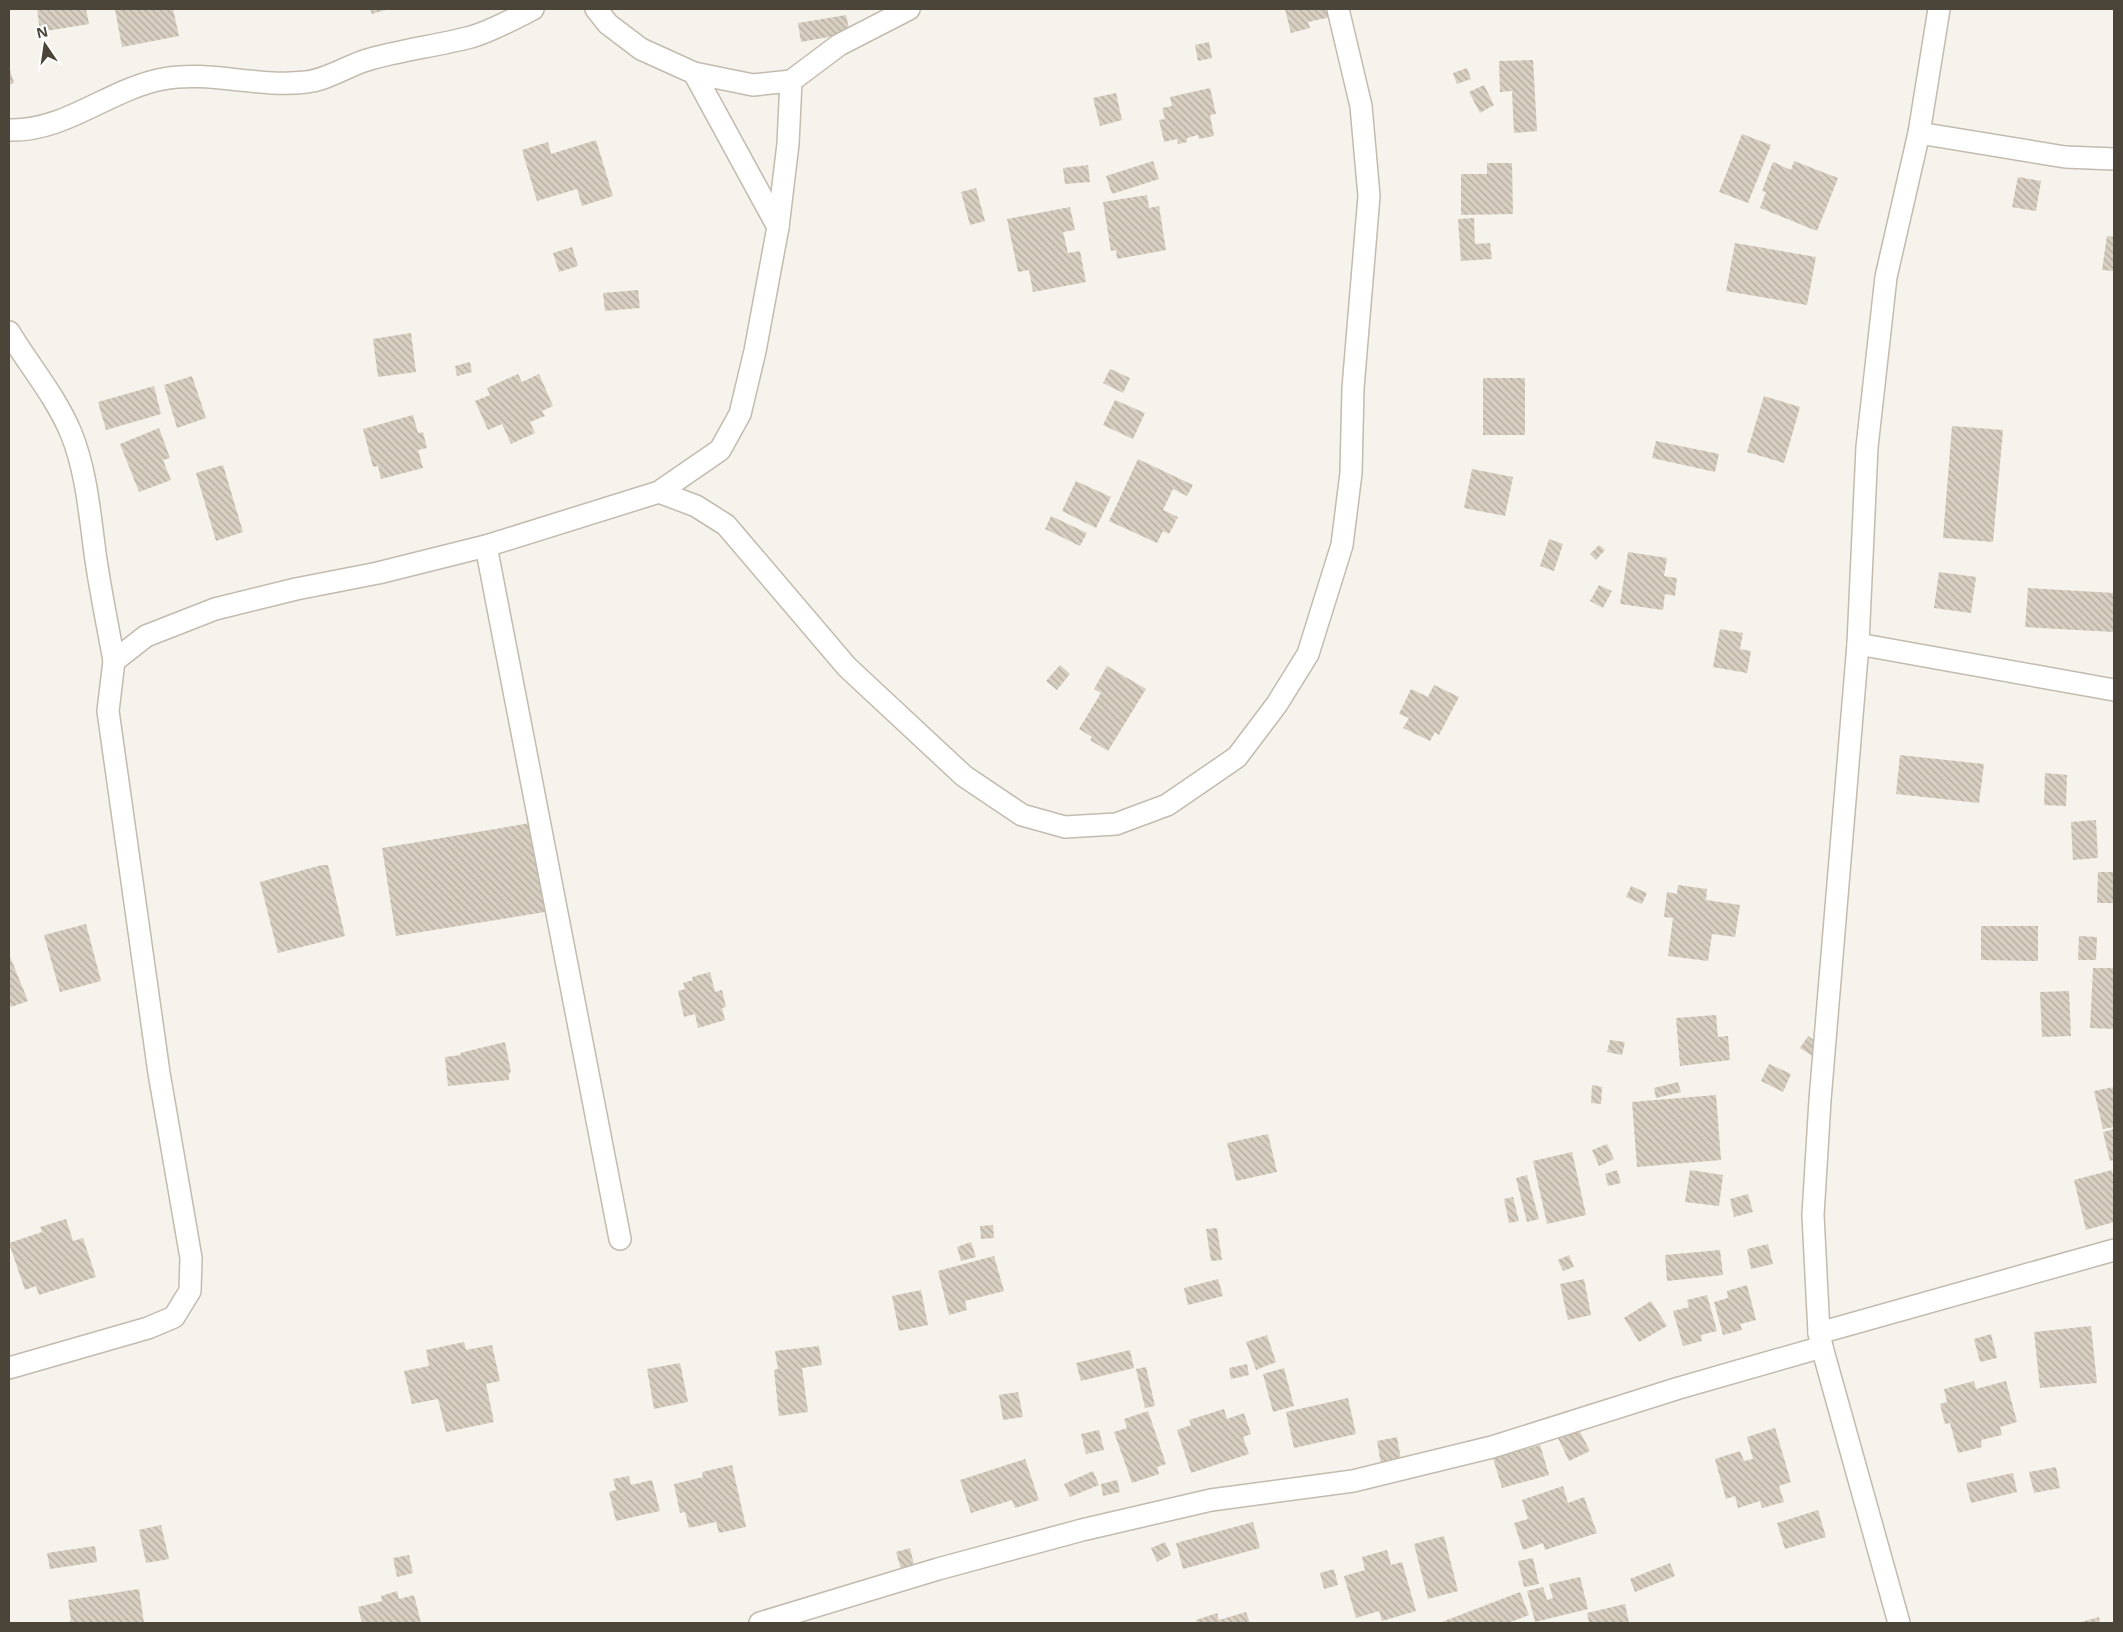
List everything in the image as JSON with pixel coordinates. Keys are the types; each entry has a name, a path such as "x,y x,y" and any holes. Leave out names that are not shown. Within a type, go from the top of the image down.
{"street":[{"path":"9,130 40,128 110,98 161,79 183,77 268,84 308,82 365,60 472,37 533,9"},
{"path":"596,9 608,24 641,49 694,73 753,85 792,81 839,45 909,9"},
{"path":"660,492 696,506 726,525 847,667 964,776 1022,815 1065,826 1116,824 1167,805 1237,757 1277,704 1308,654 1343,536 1351,473 1353,388 1369,196 1361,106 1338,9"},
{"path":"1899,1623 1820,1340 1813,1215 1820,1100 1858,644 1867,448 1885,286 1919,133 1939,9"},
{"path":"694,73 778,227"},
{"path":"114,661 146,636 215,609 296,589 378,573 486,546 660,492 720,450 740,414 755,351 778,227 788,144 792,81"},
{"path":"1919,133 2065,157 2114,159"},
{"path":"9,332 58,408 71,433 79,461 114,661 108,711 159,1073 190,1258 190,1292 174,1317 148,1328 9,1368"},
{"path":"486,546 620,1239"},
{"path":"1858,644 2114,690"},
{"path":"760,1623 938,1569 1082,1530 1212,1500 1353,1481 1492,1447 1679,1388 1820,1340 2114,1250"}],"building":[{"path":"37,9 86,9 89,24 40,32"},
{"path":"115,9 173,9 179,36 122,47"},
{"path":"370,9 389,9 372,14"},
{"path":"1285,9 1329,9 1331,17 1308,22 1310,28 1291,33"},
{"path":"846,15 850,33 801,42 798,23"},
{"path":"1209,42 1212,58 1198,61 1195,45"},
{"path":"1533,60 1537,131 1514,133 1512,91 1500,92 1499,61"},
{"path":"1467,68 1471,79 1457,84 1453,73"},
{"path":"9,71 14,83 9,85"},
{"path":"1484,85 1494,105 1480,113 1469,92"},
{"path":"1210,88 1216,114 1210,115 1214,136 1199,139 1198,135 1187,138 1187,142 1178,144 1177,139 1164,142 1159,120 1165,119 1162,108 1172,106 1170,97"},
{"path":"1116,93 1122,120 1100,126 1093,98"},
{"path":"1742,134 1771,145 1748,203 1719,192"},
{"path":"596,140 613,196 582,206 577,189 537,201 522,150 548,142 551,154"},
{"path":"1153,161 1159,179 1112,194 1106,176"},
{"path":"1794,161 1838,178 1817,231 1760,208 1766,192 1762,191 1773,162 1791,170"},
{"path":"1487,163 1512,163 1513,214 1461,215 1461,174 1487,174"},
{"path":"1088,165 1090,182 1065,184 1063,168"},
{"path":"2018,177 2041,181 2036,211 2012,207"},
{"path":"976,188 985,221 970,225 961,192"},
{"path":"1147,195 1149,208 1159,206 1166,250 1117,259 1116,250 1111,251 1103,202"},
{"path":"1070,207 1075,230 1063,232 1068,253 1080,251 1086,282 1033,292 1029,270 1018,272 1007,219"},
{"path":"1474,218 1475,244 1490,243 1492,259 1461,261 1458,219"},
{"path":"2107,236 2114,237 2114,271 2102,270"},
{"path":"1735,243 1816,257 1807,305 1726,291"},
{"path":"572,247 578,266 559,272 553,253"},
{"path":"638,290 640,308 605,311 603,293"},
{"path":"411,333 416,372 378,377 373,339"},
{"path":"470,362 472,372 457,376 455,366"},
{"path":"1110,369 1130,378 1123,393 1103,383"},
{"path":"518,374 522,382 539,374 553,406 542,411 545,416 530,422 535,433 511,444 502,424 488,430 475,401 490,395 487,388"},
{"path":"192,376 206,418 177,428 164,385"},
{"path":"1483,378 1525,378 1525,435 1483,435"},
{"path":"154,386 161,414 106,430 98,402"},
{"path":"1764,396 1800,407 1784,463 1747,452"},
{"path":"1115,400 1145,413 1133,439 1103,425"},
{"path":"413,415 418,433 423,432 427,448 418,450 423,468 381,479 378,466 373,467 363,429"},
{"path":"1952,426 2003,430 1993,542 1943,538"},
{"path":"159,428 170,458 163,460 171,480 139,492 120,444"},
{"path":"1656,441 1719,454 1715,472 1652,458"},
{"path":"1138,459 1193,485 1187,496 1173,489 1163,510 1178,517 1169,534 1163,531 1157,543 1109,521"},
{"path":"223,465 243,532 216,541 196,473"},
{"path":"1472,469 1513,477 1505,516 1464,508"},
{"path":"1076,481 1111,497 1096,528 1062,511"},
{"path":"1051,516 1087,533 1080,546 1045,529"},
{"path":"1549,539 1563,544 1554,571 1540,566"},
{"path":"1599,545 1605,550 1596,560 1590,554"},
{"path":"1628,552 1667,558 1664,576 1677,578 1675,596 1665,594 1663,610 1620,604"},
{"path":"1939,572 1976,577 1971,613 1934,608"},
{"path":"1599,585 1612,591 1603,608 1590,601"},
{"path":"2028,588 2114,593 2114,632 2025,627"},
{"path":"1720,629 1743,633 1740,649 1751,651 1747,673 1713,667"},
{"path":"1060,665 1070,674 1057,690 1046,681"},
{"path":"1107,666 1146,689 1108,751 1090,740 1092,737 1079,729 1101,693 1094,689"},
{"path":"1434,685 1459,697 1439,735 1435,732 1430,741 1403,728 1409,718 1399,714 1411,689 1428,697"},
{"path":"1900,755 1984,764 1979,803 1896,794"},
{"path":"2045,773 2067,775 2066,806 2044,805"},
{"path":"2096,820 2098,858 2073,860 2071,822"},
{"path":"530,823 545,912 396,936 382,848"},
{"path":"328,865 345,936 278,953 260,882"},
{"path":"2098,872 2114,872 2114,903 2097,903"},
{"path":"1678,885 1707,889 1706,900 1740,905 1735,937 1712,934 1708,961 1668,956 1673,918 1664,917 1667,892 1677,894"},
{"path":"1631,886 1647,893 1642,904 1626,897"},
{"path":"86,924 101,981 60,992 44,935"},
{"path":"1981,926 2038,926 2038,961 1981,960"},
{"path":"2079,936 2097,937 2096,960 2078,960"},
{"path":"9,954 28,1001 11,1007 9,1002"},
{"path":"2093,968 2114,968 2114,1029 2090,1028"},
{"path":"710,972 715,992 722,990 726,1007 722,1008 725,1020 698,1028 695,1014 684,1017 678,991 685,989 683,983 693,980 692,977"},
{"path":"2069,991 2071,1036 2042,1037 2040,992"},
{"path":"1716,1015 1718,1037 1728,1036 1730,1060 1680,1066 1676,1018"},
{"path":"1808,1036 1825,1047 1817,1059 1800,1048"},
{"path":"1610,1040 1625,1042 1622,1055 1607,1052"},
{"path":"505,1042 511,1072 509,1073 509,1080 448,1086 445,1057 461,1055 460,1053"},
{"path":"1769,1064 1791,1074 1783,1092 1761,1081"},
{"path":"1678,1082 1681,1092 1656,1098 1654,1088"},
{"path":"1592,1085 1602,1087 1601,1104 1591,1103"},
{"path":"2114,1087 2114,1127 2103,1129 2094,1091"},
{"path":"1716,1095 1721,1160 1637,1167 1632,1102"},
{"path":"2114,1129 2114,1160 2110,1161 2103,1132"},
{"path":"1268,1134 1277,1172 1236,1181 1227,1143"},
{"path":"1607,1144 1614,1159 1599,1166 1592,1150"},
{"path":"1572,1152 1586,1215 1547,1224 1533,1161"},
{"path":"1617,1170 1621,1183 1608,1186 1605,1174"},
{"path":"1690,1170 1723,1175 1719,1206 1685,1202"},
{"path":"2112,1170 2114,1180 2114,1222 2086,1230 2074,1180"},
{"path":"1527,1175 1539,1219 1527,1222 1516,1178"},
{"path":"1748,1194 1753,1212 1734,1217 1730,1199"},
{"path":"1513,1197 1519,1221 1509,1223 1504,1199"},
{"path":"66,1219 73,1241 83,1238 96,1277 39,1295 36,1286 25,1290 9,1243 42,1232 40,1227"},
{"path":"993,1225 994,1238 981,1239 980,1226"},
{"path":"1217,1228 1222,1260 1211,1261 1206,1229"},
{"path":"971,1242 976,1257 961,1261 957,1247"},
{"path":"1768,1244 1773,1264 1751,1269 1747,1249"},
{"path":"1720,1250 1723,1275 1667,1281 1665,1255"},
{"path":"1569,1255 1574,1267 1563,1271 1558,1260"},
{"path":"994,1256 1004,1291 965,1301 967,1310 949,1315 938,1271"},
{"path":"1218,1279 1223,1296 1188,1305 1184,1288"},
{"path":"1584,1279 1591,1315 1568,1320 1560,1284"},
{"path":"1747,1285 1756,1320 1740,1324 1742,1330 1723,1335 1714,1302 1728,1298 1727,1291"},
{"path":"921,1290 928,1325 899,1331 892,1296"},
{"path":"1707,1295 1717,1331 1701,1335 1702,1341 1683,1346 1673,1311 1689,1307 1687,1300"},
{"path":"1651,1301 1667,1326 1639,1342 1624,1318"},
{"path":"2091,1326 2097,1383 2040,1388 2034,1332"},
{"path":"1991,1334 1997,1358 1980,1362 1974,1339"},
{"path":"1267,1335 1276,1362 1256,1370 1246,1342"},
{"path":"464,1342 466,1350 492,1345 500,1381 486,1384 494,1422 446,1432 438,1399 412,1404 404,1371 429,1366 426,1350"},
{"path":"819,1346 822,1365 802,1368 808,1412 779,1416 774,1370 778,1369 775,1351"},
{"path":"1130,1350 1134,1368 1081,1381 1076,1363"},
{"path":"680,1363 688,1402 654,1409 647,1369"},
{"path":"1247,1364 1249,1375 1231,1379 1229,1368"},
{"path":"1146,1367 1155,1406 1145,1408 1136,1369"},
{"path":"1284,1368 1294,1406 1273,1412 1263,1374"},
{"path":"1974,1381 1976,1389 2006,1381 2017,1422 2000,1427 2002,1435 1981,1440 1982,1447 1958,1453 1950,1423 1945,1424 1940,1404 1947,1402 1944,1389"},
{"path":"1018,1392 1023,1417 1003,1420 999,1395"},
{"path":"1348,1398 1356,1434 1294,1448 1286,1412"},
{"path":"1224,1409 1227,1419 1244,1413 1251,1434 1243,1437 1249,1454 1191,1473 1177,1430 1191,1425 1189,1420"},
{"path":"1148,1411 1166,1464 1157,1467 1159,1474 1132,1483 1114,1432 1127,1428 1124,1419"},
{"path":"1578,1428 1590,1451 1569,1461 1558,1438"},
{"path":"1775,1428 1791,1482 1779,1486 1784,1502 1762,1508 1760,1501 1738,1508 1735,1496 1726,1499 1715,1459 1740,1451 1744,1461 1753,1459 1747,1437"},
{"path":"1099,1430 1104,1450 1086,1454 1081,1434"},
{"path":"1397,1437 1401,1460 1381,1464 1377,1441"},
{"path":"1540,1445 1549,1475 1502,1488 1493,1458"},
{"path":"1025,1459 1039,1500 1015,1508 1012,1500 971,1513 960,1480"},
{"path":"732,1465 746,1527 719,1533 716,1522 689,1528 685,1512 680,1513 674,1484 703,1477 702,1472"},
{"path":"2056,1467 2060,1488 2034,1493 2029,1472"},
{"path":"1093,1471 1099,1485 1070,1497 1064,1484"},
{"path":"2013,1473 2017,1492 1971,1503 1966,1483"},
{"path":"629,1476 631,1485 652,1480 660,1511 616,1521 609,1492 616,1490 613,1479"},
{"path":"1117,1480 1120,1492 1103,1496 1101,1484"},
{"path":"1563,1486 1568,1503 1584,1497 1597,1533 1545,1550 1543,1543 1523,1550 1514,1523 1528,1519 1522,1500"},
{"path":"1818,1510 1826,1537 1785,1549 1777,1523"},
{"path":"1253,1522 1260,1548 1183,1569 1176,1543"},
{"path":"161,1525 169,1559 146,1563 139,1530"},
{"path":"1444,1536 1458,1591 1428,1599 1414,1544"},
{"path":"1165,1542 1171,1555 1157,1562 1151,1548"},
{"path":"95,1546 97,1562 50,1569 47,1553"},
{"path":"910,1548 915,1569 902,1572 896,1552"},
{"path":"1387,1550 1391,1565 1402,1562 1416,1611 1382,1621 1379,1611 1356,1618 1344,1576 1365,1570 1362,1557"},
{"path":"409,1555 413,1573 397,1577 393,1558"},
{"path":"1533,1558 1539,1584 1524,1587 1518,1561"},
{"path":"1670,1563 1675,1576 1635,1592 1630,1579"},
{"path":"1334,1569 1338,1585 1324,1589 1320,1573"},
{"path":"1580,1577 1588,1609 1535,1622 1527,1591 1543,1587 1547,1600 1553,1598 1549,1584"},
{"path":"139,1589 144,1623 65,1623 71,1621 68,1600"},
{"path":"397,1591 399,1599 414,1595 421,1623 362,1623 358,1607 382,1601 381,1596"},
{"path":"1520,1592 1529,1615 1508,1623 1439,1623"},
{"path":"1625,1604 1629,1623 1589,1623 1587,1613"},
{"path":"1246,1612 1250,1623 1197,1623 1196,1620 1217,1613 1219,1620"},
{"path":"2099,1617 2100,1623 2077,1623"}]}
